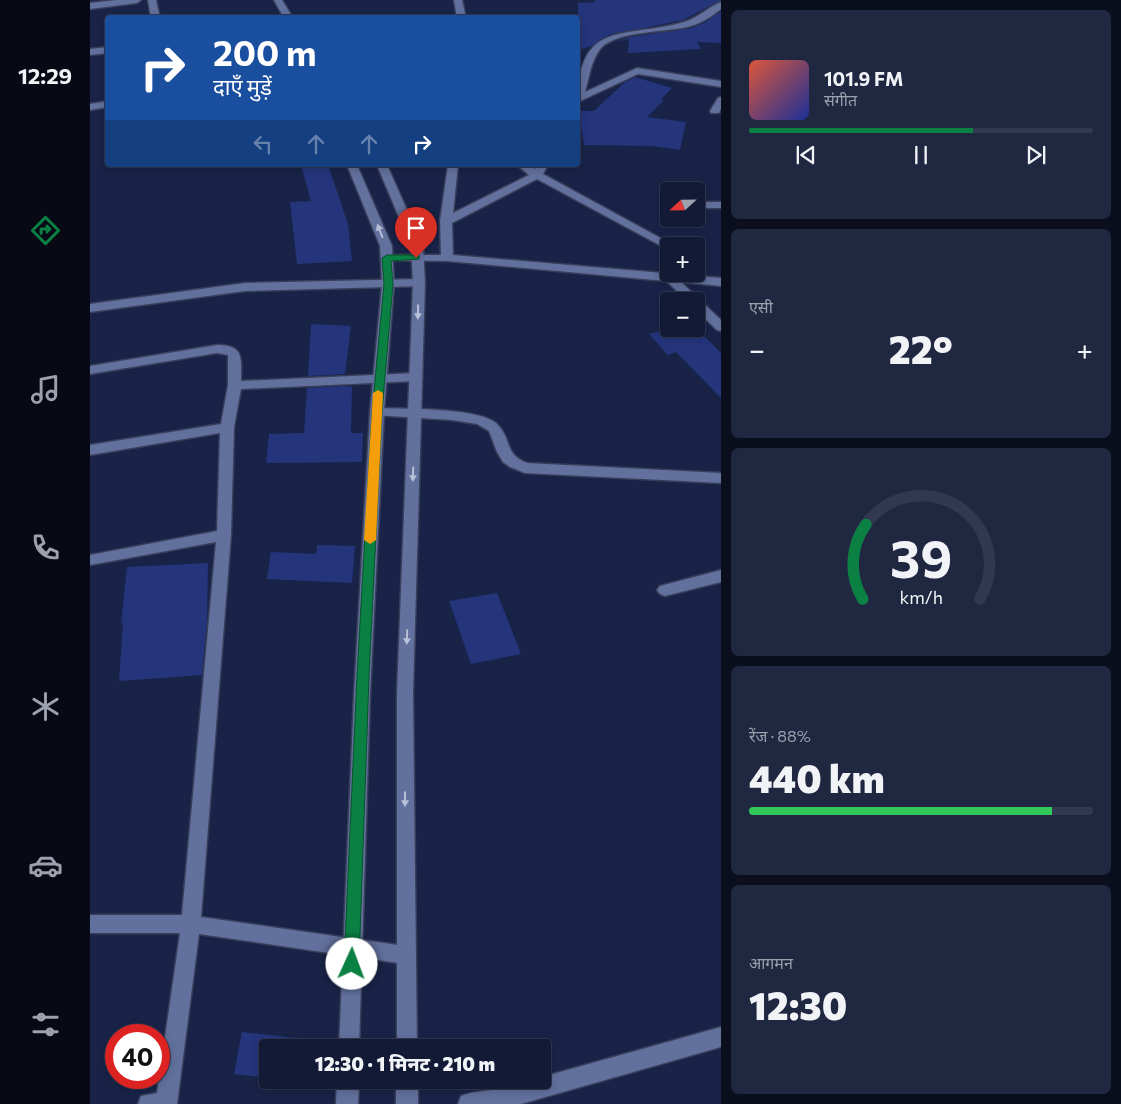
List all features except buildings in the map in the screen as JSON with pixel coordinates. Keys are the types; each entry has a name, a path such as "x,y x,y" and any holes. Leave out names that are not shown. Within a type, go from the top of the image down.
{"street":[{"path":"90,6 137,0"},
{"path":"152,0 155,15"},
{"path":"278,0 286,15"},
{"path":"458,0 461,15"},
{"path":"580,93 593,52 605,40 688,24 704,18 721,5"},
{"path":"90,52 105,50"},
{"path":"580,66 589,65"},
{"path":"580,98 637,71 721,84"},
{"path":"715,111 721,100"},
{"path":"90,107 105,104"},
{"path":"349,1039 362,695 379,379 388,284 386,246 353,167"},
{"path":"383,167 416,246 419,283 405,693 407,1039"},
{"path":"447,258 446,221 453,167"},
{"path":"525,167 660,241"},
{"path":"446,221 537,175 542,167"},
{"path":"705,205 721,205"},
{"path":"387,258 447,258 660,277"},
{"path":"705,279 721,282"},
{"path":"674,282 685,292"},
{"path":"90,308 245,287 419,283"},
{"path":"705,312 721,327"},
{"path":"90,370 226,348 234,355 235,385 227,427 224,535 191,924 160,1104"},
{"path":"235,385 416,377"},
{"path":"377,412 473,419 488,423 493,428 506,458 515,465 525,468 721,478"},
{"path":"90,450 227,427"},
{"path":"90,560 224,535"},
{"path":"665,590 721,576"},
{"path":"90,924 191,924 406,955"},
{"path":"469,1104 501,1102 721,1037"},
{"path":"347,1104 348,1089"},
{"path":"407,1089 408,1104"}],"slow traffic":[{"path":"370,540 378,393"}],"route":[{"path":"352,964 363,676 379,379 388,284 387,258 416,258"}]}
